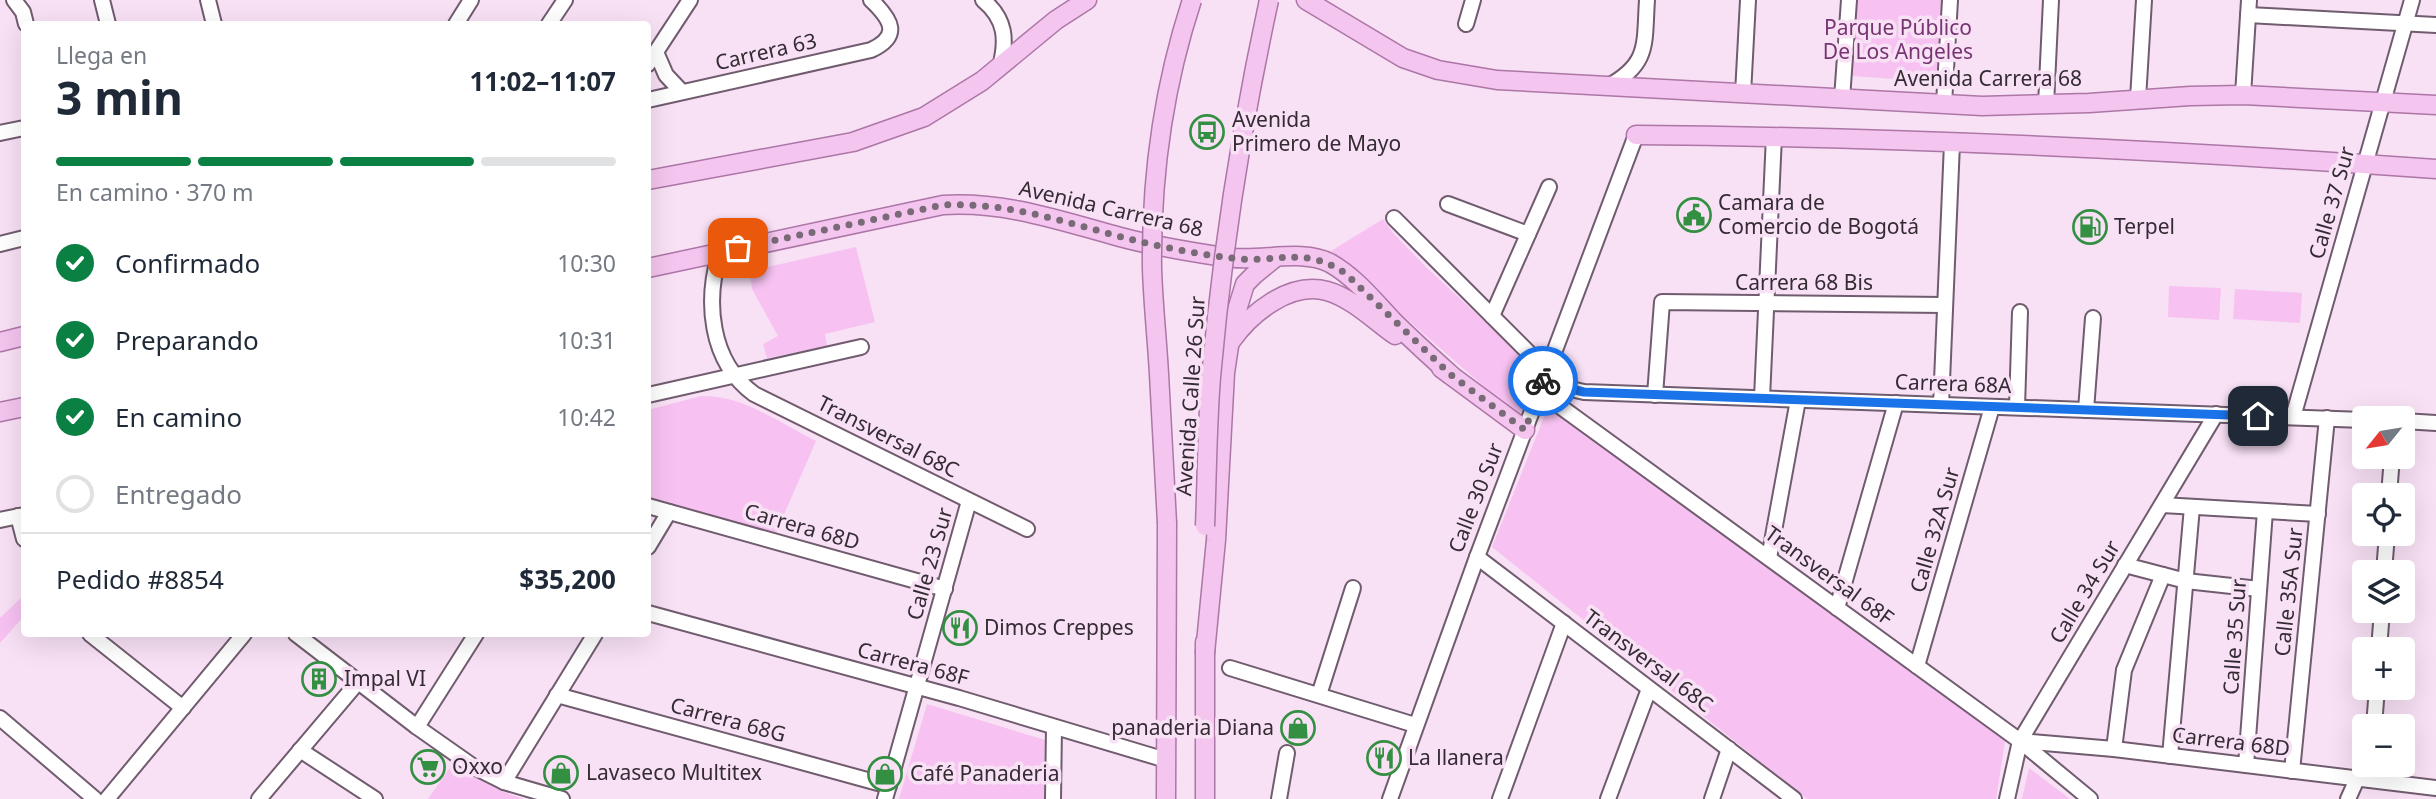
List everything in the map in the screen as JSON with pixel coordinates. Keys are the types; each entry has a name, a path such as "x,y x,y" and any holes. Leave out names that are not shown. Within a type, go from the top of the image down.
{"main road":[{"path":"651,179 853,142 923,117 952,101 1000,67 1056,20 1087,0"},
{"name":"Avenida Calle 26 Sur","path":"1166,799 1167,523 1154,304 1153,239 1165,105 1183,25 1192,0"},
{"name":"Avenida Calle 26 Sur","path":"1205,799 1205,526 1215,333 1237,169 1269,0"},
{"name":"Avenida Carrera 68","path":"1306,0 1403,58 1438,70 1497,80 1944,104 2046,105 2243,94 2436,105"},
{"path":"1636,135 1774,136 2119,150 2436,169"},
{"name":"Avenida Carrera 68","path":"651,267 943,205 975,204 1036,214 1152,245 1207,255 1234,259 1311,257 1328,262 1345,273 1451,375"},
{"path":"1205,653 1216,540 1228,343 1245,284 1276,257"},
{"path":"1228,343 1246,322 1268,306 1295,292 1315,289 1328,292 1352,304 1525,430"},
{"path":"0,342 21,337"},
{"path":"0,412 21,408"}],"street":[{"path":"15,0 25,21"},
{"path":"102,0 107,21"},
{"path":"208,0 213,21"},
{"path":"458,21 471,0"},
{"path":"551,21 565,0"},
{"path":"682,92 652,58 690,0"},
{"name":"Carrera 63","path":"651,99 871,50 890,37 888,21 871,0"},
{"path":"983,0 998,15 1005,32 1000,67"},
{"path":"1466,24 1473,0"},
{"path":"1607,87 1624,78 1639,60 1645,38 1647,0"},
{"path":"1742,94 1748,0"},
{"path":"1842,99 1849,0"},
{"path":"1944,104 1950,0"},
{"path":"2046,105 2051,0"},
{"path":"2138,99 2144,0"},
{"name":"Calle 37 Sur","path":"2293,417 2412,0"},
{"path":"2243,94 2248,7 2436,25"},
{"path":"0,133 21,129"},
{"name":"Calle 30 Sur","path":"1390,799 1477,557 1636,135"},
{"path":"1762,398 1774,136"},
{"path":"1941,405 1952,143"},
{"path":"1492,316 1549,187"},
{"path":"1448,204 1528,234"},
{"name":"Carrera 68A","path":"1394,218 1547,370 1571,389 1584,392 2352,419"},
{"path":"0,244 21,239"},
{"path":"720,252 711,288 711,307 719,346 735,376"},
{"name":"Carrera 68 Bis","path":"1655,395 1662,302 1945,305"},
{"path":"2017,407 2021,312"},
{"path":"2087,410 2093,318"},
{"path":"651,394 861,347"},
{"name":"Transversal 68C","path":"735,376 754,394 1027,529"},
{"name":"Transversal 68F","path":"1539,391 2020,741 2090,799"},
{"path":"1769,558 1798,400"},
{"path":"1837,608 1896,403"},
{"name":"Calle 32A Sur","path":"1917,666 1992,407"},
{"name":"Calle 34 Sur","path":"2007,799 2020,741 2216,414"},
{"name":"Calle 35A Sur","path":"2292,771 2327,418"},
{"path":"2415,421 2436,422"},
{"name":"Calle 23 Sur","path":"887,792 969,501"},
{"path":"2162,505 2318,514"},
{"name":"Carrera 68D","path":"651,507 945,589"},
{"path":"2170,756 2192,507"},
{"name":"Calle 35 Sur","path":"2246,765 2265,511"},
{"path":"651,542 669,512"},
{"path":"0,520 21,516"},
{"name":"Transversal 68C","path":"1477,557 1794,799"},
{"path":"2126,565 2186,581 2259,589"},
{"path":"2114,749 2124,670 2163,575"},
{"path":"1319,695 1353,587"},
{"name":"Carrera 68F","path":"651,614 917,687 1166,760"},
{"path":"1500,799 1564,624"},
{"path":"94,637 183,708"},
{"path":"107,799 242,637"},
{"path":"300,637 474,767 504,782 562,799"},
{"path":"417,727 470,637"},
{"path":"504,782 592,637"},
{"path":"1230,668 1415,725"},
{"path":"259,799 358,682"},
{"path":"1608,799 1649,689"},
{"name":"Carrera 68G","path":"557,695 887,792"},
{"path":"0,718 94,799"},
{"path":"1053,799 1054,727"},
{"name":"Carrera 68D","path":"2020,741 2246,765 2433,792"},
{"path":"1712,799 1729,749"},
{"path":"300,750 375,799"},
{"path":"1279,799 1287,753"},
{"path":"2348,799 2366,777"}],"green space":[{"name":"Parque Público De Los Angeles","path":"1856,0 1942,0 1937,82 1852,76"},
{"path":"1383,219 1427,268 1538,371 1522,420 1385,300 1359,271 1331,251"},
{"path":"856,247 875,322 825,334 827,346 767,358 763,344 778,336 752,289 750,271"},
{"path":"2169,286 2221,288 2219,320 2168,317"},
{"path":"2235,289 2302,293 2300,323 2233,319"},
{"path":"701,396 716,397 746,405 816,441 776,533 651,499 651,409"},
{"path":"1550,402 2005,741 1996,799 1807,799 1492,547"},
{"path":"21,598 21,619 0,643 0,618"},
{"path":"927,704 1045,740 1044,799 899,799"},
{"path":"451,766 504,792 524,799 428,799"},
{"path":"2029,768 2070,799 2022,799"}],"way so far":[{"path":"738,248 943,205 975,204 1064,220 1152,245 1207,255 1234,259 1311,257 1328,262 1345,273 1451,375 1525,430 1543,381"}],"place":[{"name":"Avenida Primero de Mayo","path":"1207,132"},
{"name":"Camara de Comercio de Bogotá","path":"1694,215"},
{"name":"Terpel","path":"2090,227"},
{"name":"Dimos Creppes","path":"960,628"},
{"name":"Impal VI","path":"319,679"},
{"name":"panaderia Diana","path":"1298,728"},
{"name":"La llanera","path":"1384,758"},
{"name":"Oxxo","path":"428,767"},
{"name":"Lavaseco Multitex","path":"561,773"},
{"name":"Café Panaderia","path":"885,774"}],"route":[{"path":"1543,381 1547,370 1562,384 1584,392 2258,416"}]}
